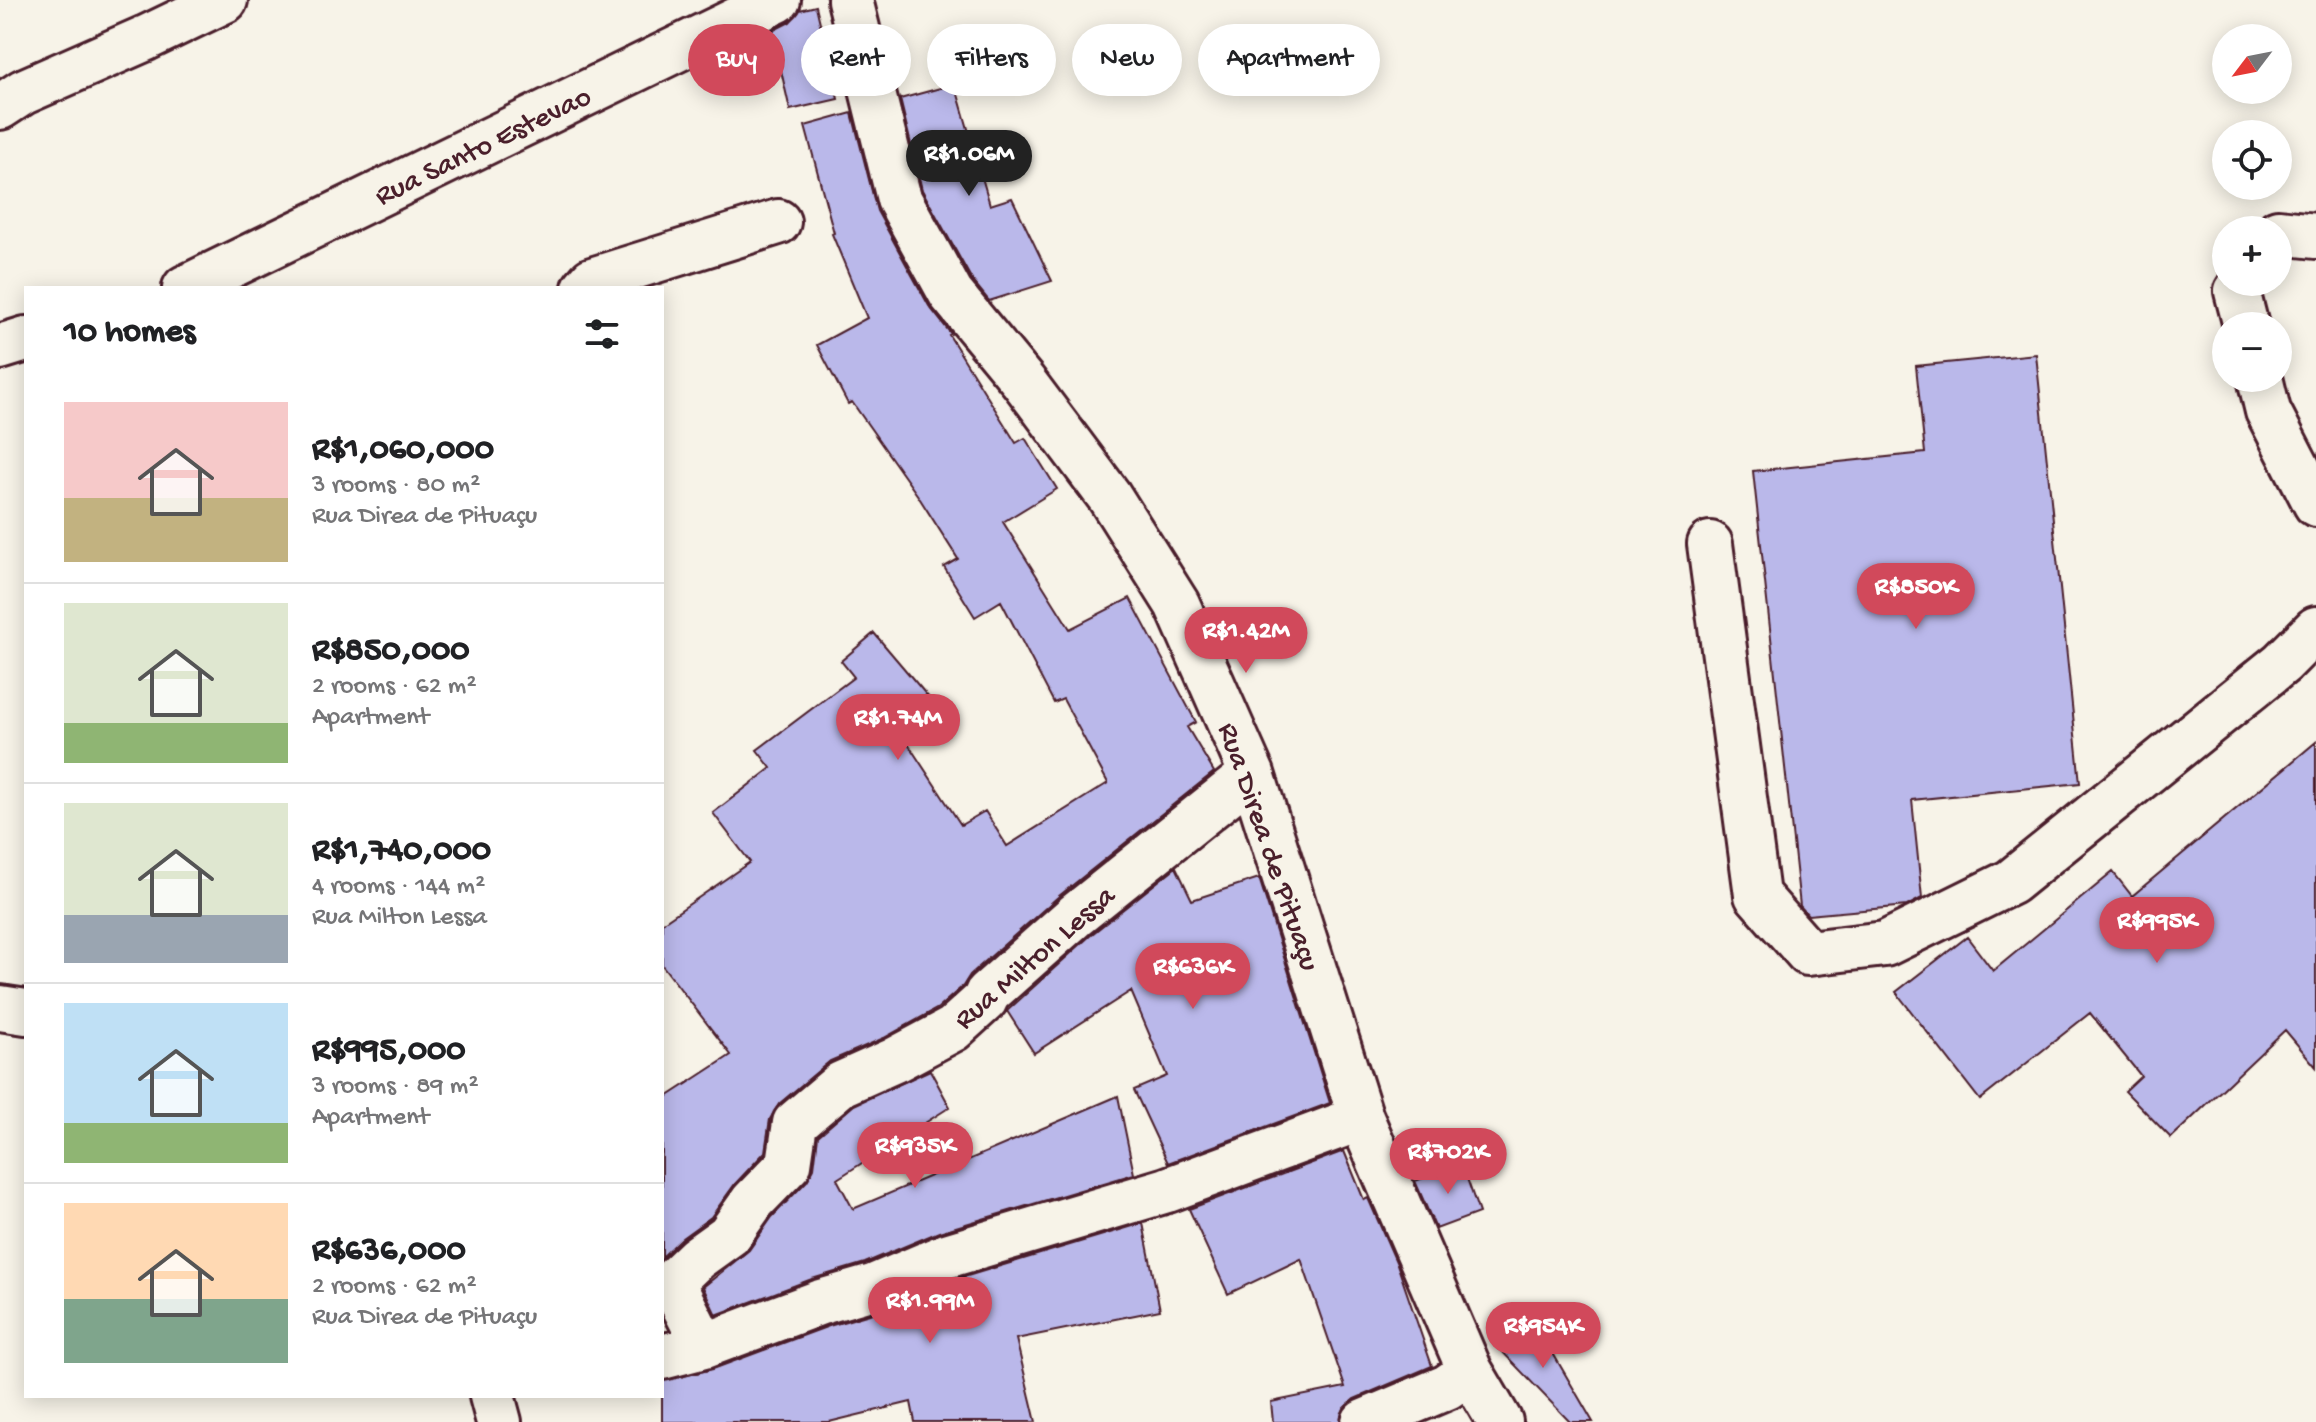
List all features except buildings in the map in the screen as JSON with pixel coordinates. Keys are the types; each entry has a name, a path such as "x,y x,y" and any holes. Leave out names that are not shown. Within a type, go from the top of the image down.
{"street":[{"path":"0,107 23,92 225,0"},
{"name":"Rua Santo Estevao","path":"189,286 778,0"},
{"name":"Rua Direa de Pituaçu","path":"850,0 899,199 951,294 1023,381 1109,496 1177,604 1252,774 1361,1118 1470,1371 1500,1422"},
{"path":"587,286 592,280 778,222"},
{"path":"2292,233 2316,236"},
{"path":"0,347 24,340"},
{"path":"2263,392 2268,411 2316,504"},
{"path":"1710,544 1757,895 1808,953 1885,944 2011,882 2282,663 2316,629"},
{"name":"Rua Milton Lessa","path":"704,1346 672,1282 697,1258 729,1235 753,1201 789,1164 795,1123 841,1084 953,1029 985,1000 987,994 1076,915 1252,774"},
{"path":"0,1008 24,1012"},
{"path":"664,1356 704,1346 821,1302 873,1287 946,1256 1167,1190 1361,1118"},
{"path":"1364,1422 1447,1387 1470,1371"}]}
